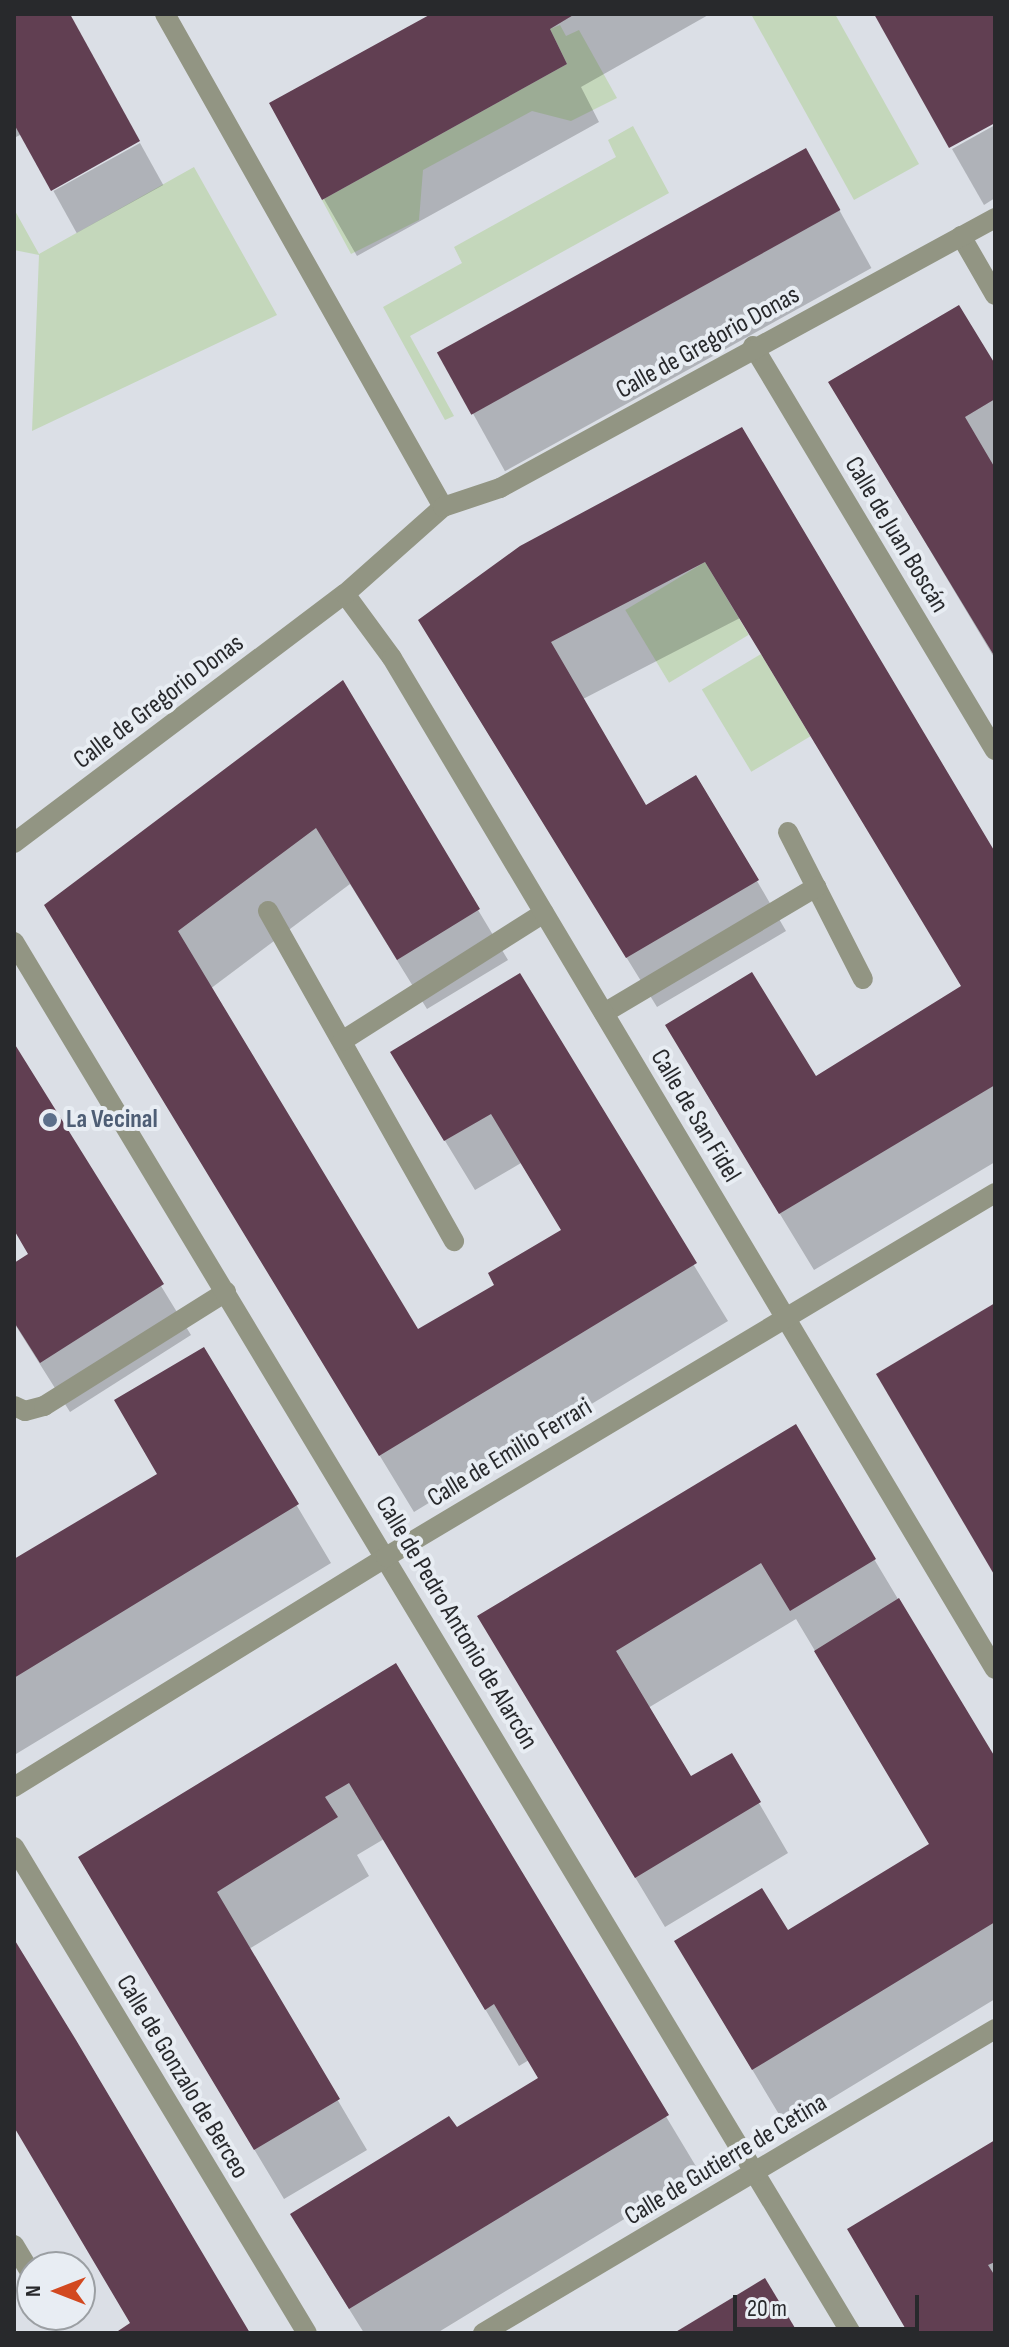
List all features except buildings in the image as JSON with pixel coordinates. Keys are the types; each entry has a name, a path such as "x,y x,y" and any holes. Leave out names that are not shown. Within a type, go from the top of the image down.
{"street":[{"path":"165,14 443,507"},
{"name":"Calle de Gregorio Donas","path":"14,843 345,594 443,507 500,488 753,346 995,218"},
{"path":"961,236 995,295"},
{"name":"Calle de Juan Boscán","path":"753,346 995,750"},
{"name":"Calle de San Fidel","path":"345,594 392,658 995,1669"},
{"path":"788,832 863,979"},
{"path":"604,1013 816,887"},
{"path":"268,911 454,1241"},
{"path":"342,1041 544,913"},
{"name":"Calle de Pedro Antonio de Alarcón","path":"14,942 851,2333"},
{"name":"Calle de Emilio Ferrari","path":"14,1787 386,1557 995,1193"},
{"path":"14,1406 25,1411 44,1406 226,1292"},
{"name":"Calle de Gonzalo de Berceo","path":"14,1847 307,2333"},
{"name":"Calle de Gutierre de Cetina","path":"483,2333 758,2174 995,2029"}],"green space":[{"path":"751,14 835,14 919,164 854,200"},
{"path":"560,25 566,36 579,30 617,98 571,121 532,111 423,170 419,220 351,254 322,200 567,64 550,29"},
{"path":"633,126 669,193 410,336 454,416 445,420 383,307 462,263 454,247 616,157 608,140"},
{"path":"194,167 277,315 32,431 39,255 14,250 14,209 39,254"},
{"path":"705,562 749,635 669,683 625,610"},
{"path":"761,654 810,736 751,772 702,690"}],"place":[{"name":"La Vecinal","path":"50,1120"}]}
